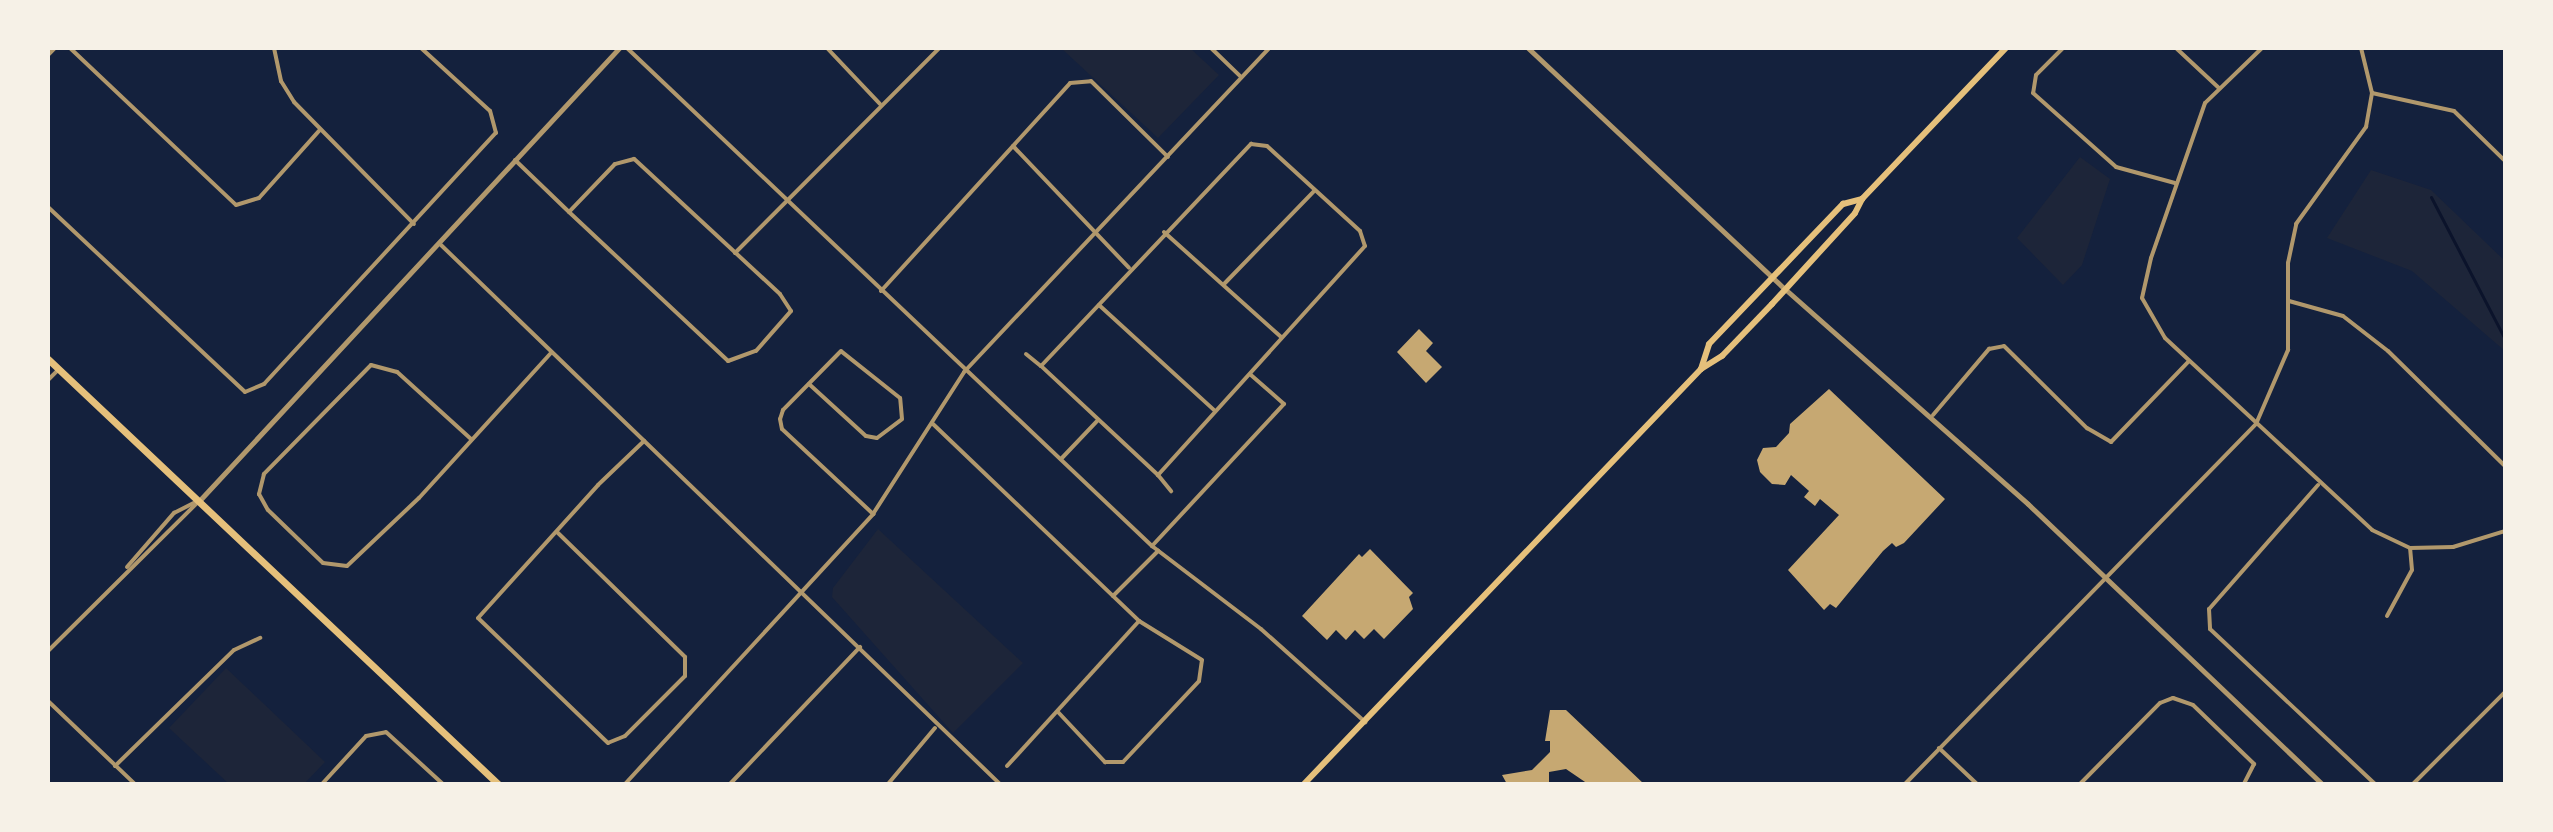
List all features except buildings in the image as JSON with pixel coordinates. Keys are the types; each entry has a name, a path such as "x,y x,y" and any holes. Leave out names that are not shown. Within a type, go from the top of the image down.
{"main road":[{"path":"1304,784 1701,369 1722,356 1855,213 1862,199 2006,48"},
{"path":"1701,369 1709,344 1843,204 1862,199"},
{"path":"48,359 498,784"}],"street":[{"path":"48,55 55,48"},
{"path":"70,48 236,205 259,198 319,131"},
{"path":"274,48 281,81 319,131 415,224"},
{"path":"48,207 245,392 264,384 496,133 490,111 421,48"},
{"path":"48,651 126,569 199,501 441,245 619,48"},
{"path":"627,48 964,372 1152,546 1261,629 1365,722"},
{"path":"827,48 880,104"},
{"path":"735,253 939,48"},
{"path":"1211,48 1241,77"},
{"path":"625,784 805,592 873,514 964,372 1269,48"},
{"path":"1528,48 1785,289 1933,415 2322,784"},
{"path":"2063,48 2036,75 2033,93 2116,167 2175,183"},
{"path":"2176,48 2219,88"},
{"path":"2262,48 2205,103 2175,183 2142,298 2165,338 2318,485 2372,530 2410,548 2453,547 2505,531"},
{"path":"1905,784 2256,424 2288,350 2288,301 2296,224 2366,127 2372,93 2361,48"},
{"path":"881,291 1070,83 1091,81 1168,157"},
{"path":"2372,93 2454,111 2505,161"},
{"path":"1041,366 1129,268 1251,144 1267,146 1360,231 1365,246 1158,475"},
{"path":"1013,146 1129,268"},
{"path":"515,160 569,212 728,361 737,362 756,351 791,311 735,253 634,159 615,164 569,212"},
{"path":"1224,284 1315,190"},
{"path":"1164,232 1281,338"},
{"path":"441,245 550,354 644,441 731,530 805,592 935,727 1000,784"},
{"path":"2288,301 2343,316 2388,351 2505,466"},
{"path":"1099,305 1215,411"},
{"path":"1933,415 1989,349 2004,346 2087,428 2111,442 2189,361"},
{"path":"809,384 866,436 887,434 902,419 900,398 841,351 783,410 782,429 873,514"},
{"path":"471,439 397,372 371,365 264,474 259,494 268,510 323,563 347,566 419,498 550,354"},
{"path":"1026,354 1158,475 1171,491"},
{"path":"48,380 59,369"},
{"path":"1152,546 1284,404 1250,374"},
{"path":"1061,459 1098,420"},
{"path":"933,424 1139,621 1202,660 1199,681 1123,762 1105,762 1058,712"},
{"path":"557,532 685,657 685,676 625,736 608,743 478,618 557,532 644,441"},
{"path":"2318,485 2209,609 2210,629 2375,784"},
{"path":"126,569 135,551 174,513 199,501"},
{"path":"2387,616 2412,570 2410,548"},
{"path":"1113,596 1158,551"},
{"path":"1007,766 1139,621"},
{"path":"115,766 234,650 260,638"},
{"path":"730,784 860,647"},
{"path":"2413,784 2505,692"},
{"path":"2080,784 2160,703 2173,698 2193,705 2254,764 2244,784"},
{"path":"48,701 135,784"},
{"path":"888,784 935,727"},
{"path":"322,784 366,736 386,732 443,784"},
{"path":"1939,748 1977,784"}],"shaded area":[{"path":"1061,48 1190,48 1219,75 1158,138"},
{"path":"2080,157 2110,179 2082,265 2063,285 2017,238"},
{"path":"2371,170 2431,190 2505,261 2505,351 2412,271 2327,238"},
{"path":"878,529 1023,663 953,733 832,597 833,588"},
{"path":"226,668 325,762 304,784 229,784 169,728"}],"waterway":[{"path":"2431,197 2505,339"}]}
